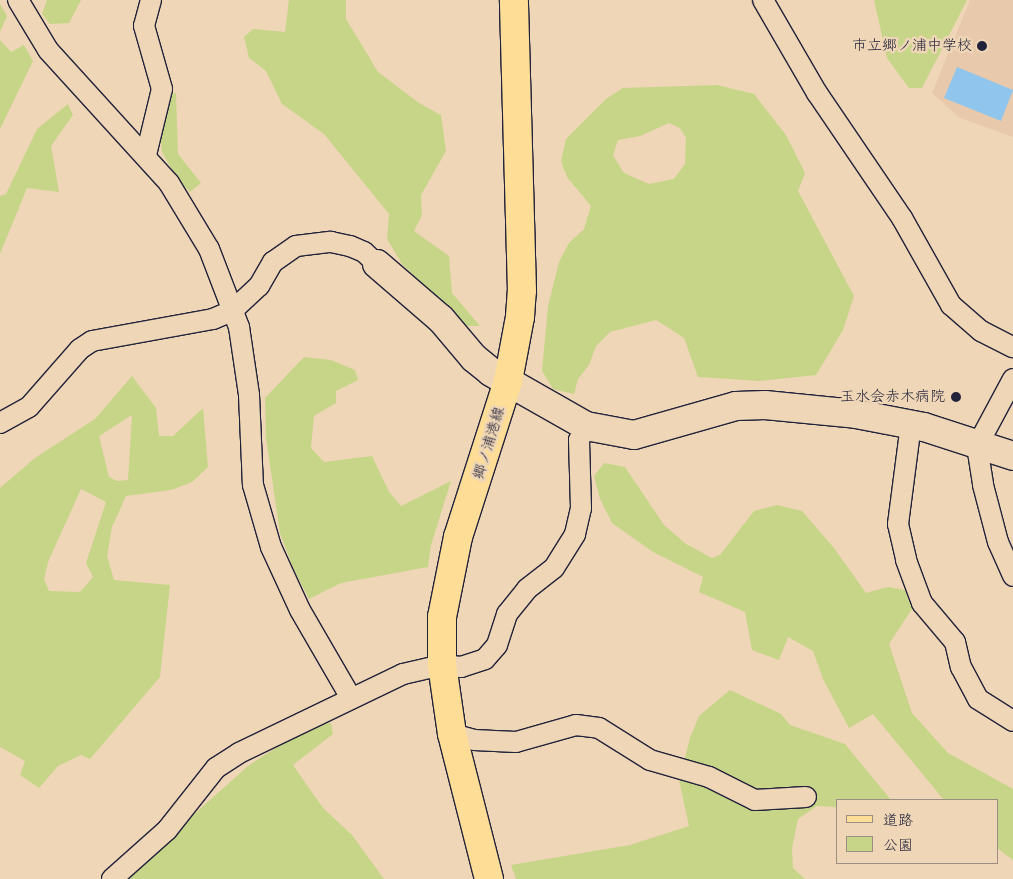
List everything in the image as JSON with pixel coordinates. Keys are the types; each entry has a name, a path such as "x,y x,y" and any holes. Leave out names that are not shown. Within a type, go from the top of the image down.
{"main road":[{"name":"郷ノ浦港線","path":"489,879 452,734 442,665 442,617 448,576 508,381 522,291 514,0"}],"street":[{"path":"18,0 48,50 146,155 169,183 200,232 238,327 250,395 253,485 271,547 300,610 351,698"},
{"path":"146,155 162,89 144,26 151,0"},
{"path":"763,0 817,93 902,218 952,305 981,331 1013,347"},
{"path":"0,423 29,407 80,349 92,341 213,319 232,311 258,286 279,257 307,243 331,242 350,246 364,252 441,319 474,358 508,381 586,426 634,435 736,406 764,405 856,414 910,424 1013,456"},
{"path":"1013,379 977,446 982,486 998,542 1013,576"},
{"path":"910,424 898,524 898,535 906,560 922,603 955,642 961,667 978,699 1013,721"},
{"path":"112,879 168,830 216,768 274,734 404,674 442,665 461,667 485,659 497,645 512,607 527,589 554,568 568,549 579,522 580,440 586,426"},
{"path":"452,734 474,740 516,742 576,725 599,728 650,760 709,777 755,800 806,797"}],"shaded area":[{"name":"市立郷ノ浦中学校","path":"970,0 1013,0 1013,137 960,118 932,93"}],"green space":[{"path":"47,0 81,0 69,23 50,24 42,14"},
{"path":"289,0 346,0 346,19 378,72 419,103 441,115 446,151 421,195 422,215 414,231 449,256 452,293 480,326 465,326 402,264 387,239 389,214 324,134 282,104 266,71 249,58 244,37 253,29 285,32"},
{"path":"874,0 967,0 922,88 909,88 887,58"},
{"path":"0,4 7,16 0,32"},
{"path":"0,40 11,52 24,45 33,61 0,129"},
{"path":"717,85 754,94 786,135 805,173 798,191 854,296 843,330 816,375 760,381 698,377 684,338 656,320 610,332 596,346 589,365 578,379 574,394 553,389 542,371 548,306 559,262 569,243 584,229 591,206 567,177 561,161 566,139 606,99 623,88","holes":["669,123 680,128 686,138 685,164 674,179 649,184 624,173 613,155 618,140 640,136"]},
{"path":"176,93 178,154 201,183 190,192 177,179 162,152 160,131 165,97"},
{"path":"68,104 73,115 51,146 59,192 27,188 0,254 0,196 6,194 37,129"},
{"path":"304,357 331,360 355,370 358,380 336,391 336,403 314,416 311,448 324,462 372,456 389,492 401,506 451,481 431,545 428,567 341,583 309,599 293,568 280,533 266,438 265,398"},
{"path":"132,376 156,408 159,436 173,436 203,408 208,467 192,482 171,490 126,496 112,527 107,556 114,580 170,585 160,677 90,759 81,755 58,766 39,788 20,775 25,761 0,747 0,488 35,458 95,419","holes":["132,415 128,480 117,481 109,477 99,436","81,489 106,502 86,563 93,577 80,592 49,591 44,579 48,562"]},
{"path":"604,463 625,467 664,525 686,544 712,558 720,555 754,511 777,505 802,511 834,548 866,593 888,587 905,590 912,609 889,644 912,713 948,753 1013,789 1013,860 998,849 998,799 943,799 873,714 849,728 823,679 813,651 788,637 779,660 752,650 745,612 699,592 703,577 653,552 612,523 600,499 594,476"},
{"path":"730,690 781,714 790,725 845,744 890,799 836,799 836,807 817,806 798,819 792,848 793,868 805,879 516,879 511,865 630,845 689,826 679,780 690,738 699,716"},
{"path":"331,723 333,734 293,765 323,808 352,835 384,879 122,879 248,766 309,726"}],"water":[{"path":"957,67 1013,90 1001,121 944,98"}],"place":[{"name":"市立郷ノ浦中学校","path":"982,46"},
{"name":"玉水会赤木病院","path":"956,397"}]}
